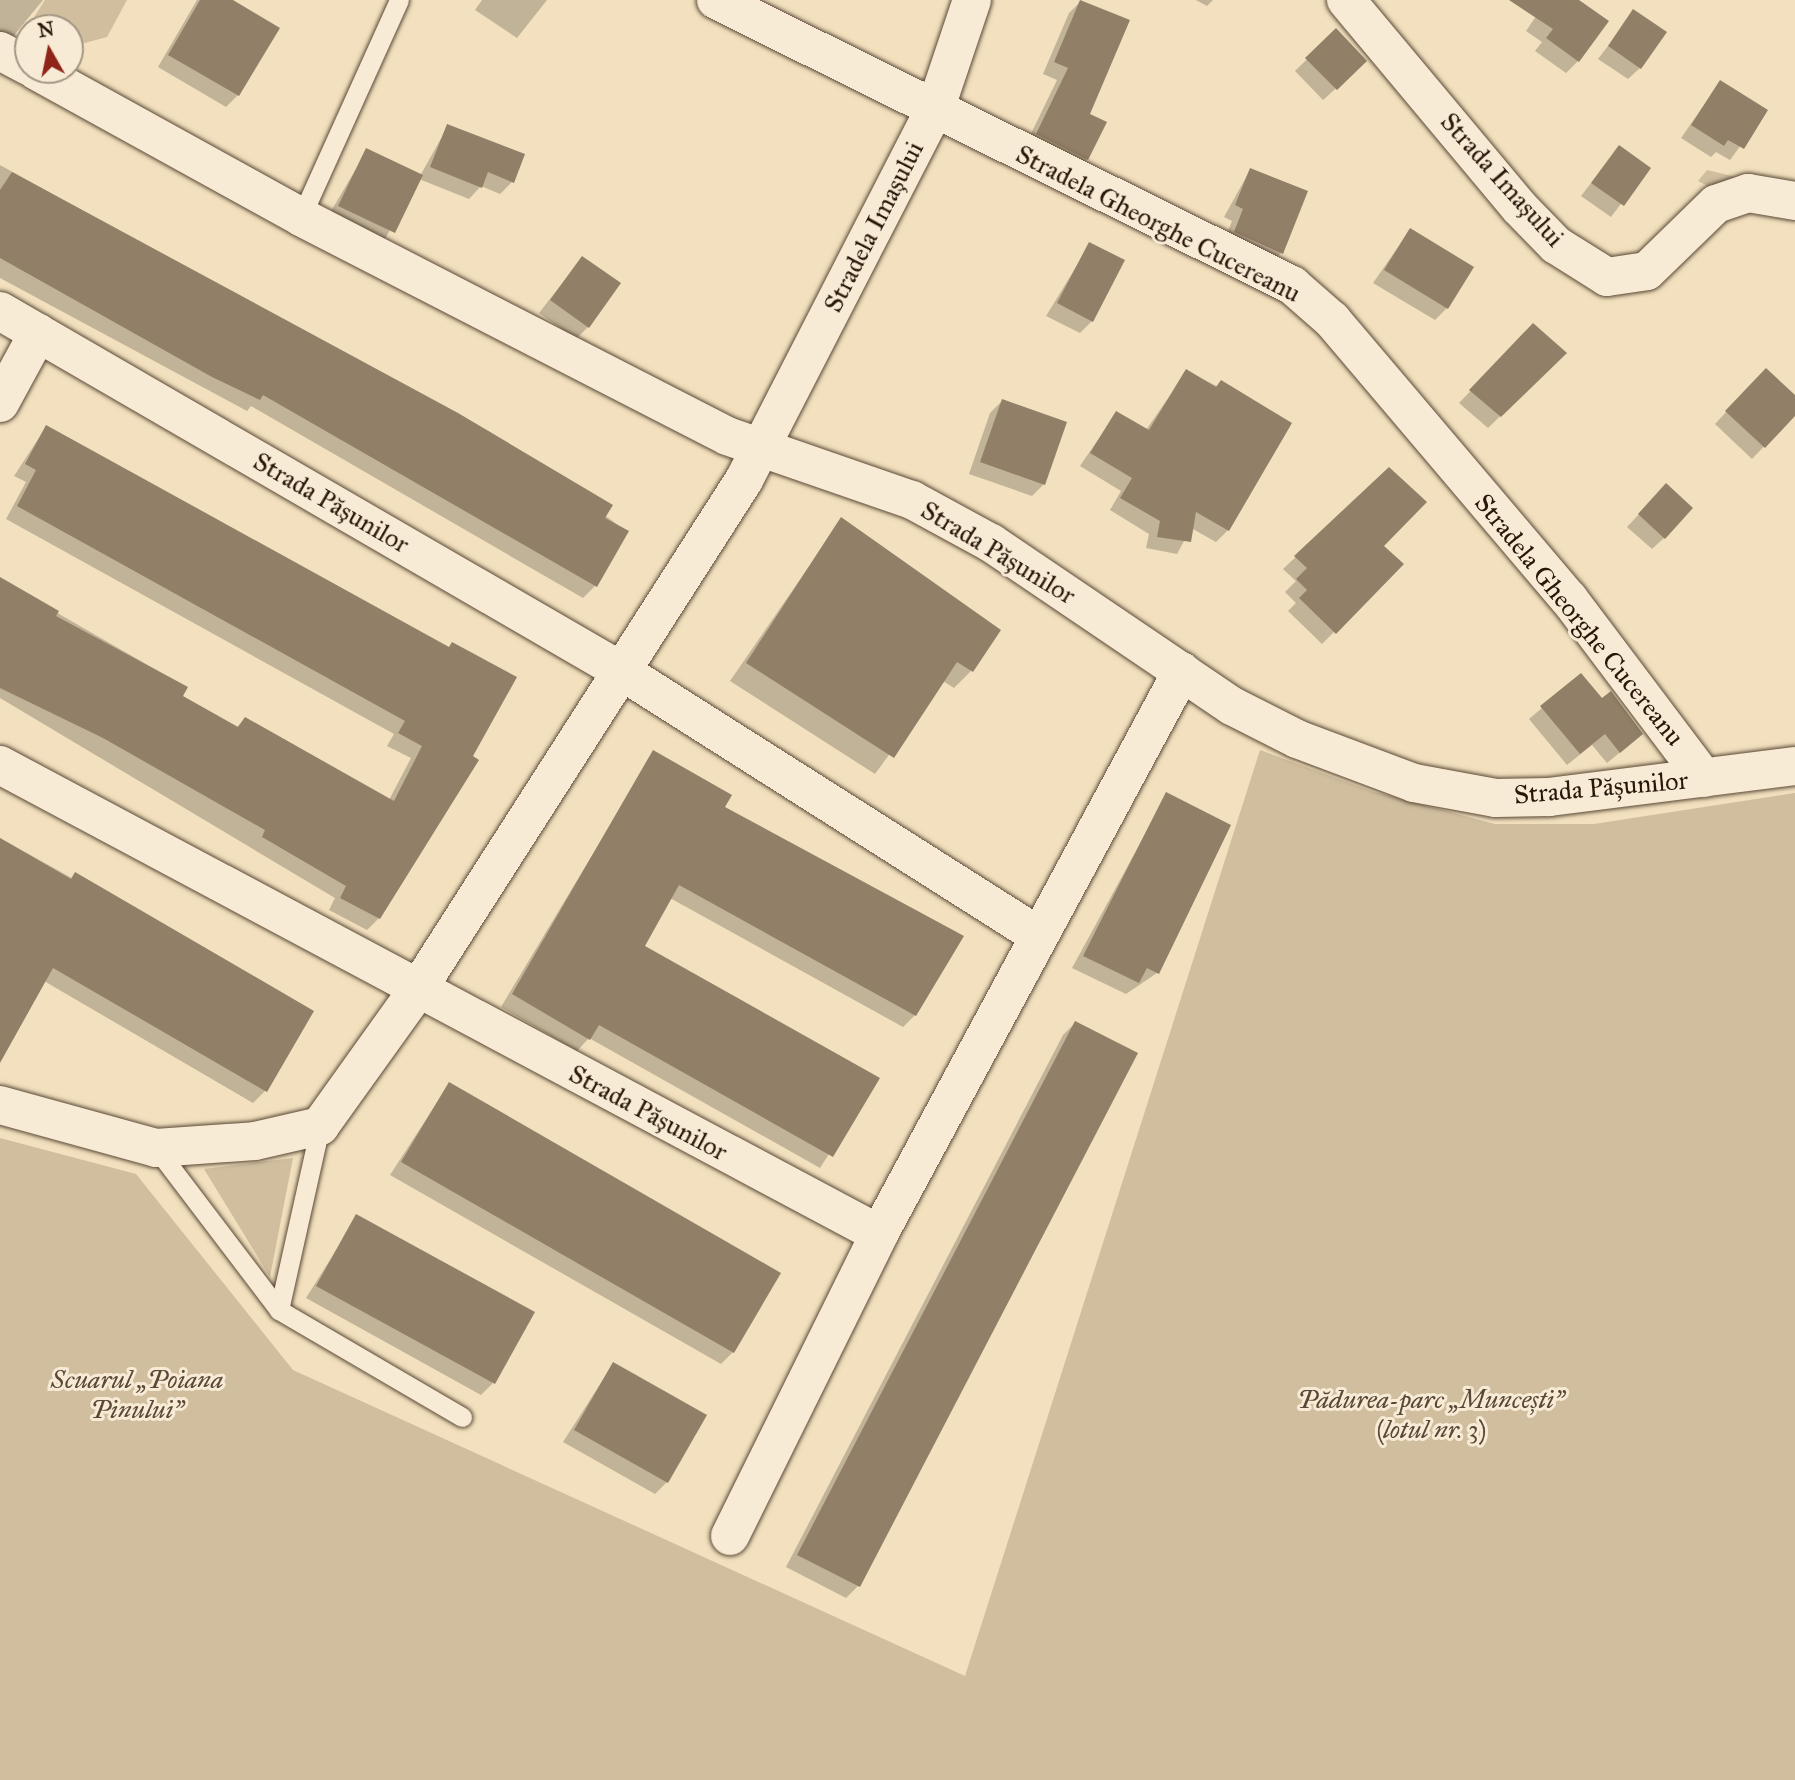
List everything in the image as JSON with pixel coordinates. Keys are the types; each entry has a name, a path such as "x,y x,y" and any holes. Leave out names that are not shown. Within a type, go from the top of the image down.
{"street":[{"name":"Stradela Gheorghe Cucereanu","path":"716,0 1292,285 1332,320 1569,600 1704,778"},
{"name":"Stradela Imașului","path":"762,447 936,107 972,0"},
{"name":"Strada Imașului","path":"1346,0 1519,206 1556,245 1607,277 1647,271 1716,204 1748,193 1795,201"},
{"name":"Strada Pășunilor","path":"60,84 301,217 727,436 912,500 991,543 1182,671 1297,738 1414,783 1496,798 1549,797 1795,766"},
{"name":"Strada Pășunilor","path":"0,311 623,672 1036,934"},
{"path":"0,403 38,333"},
{"path":"0,1105 156,1148 255,1141 320,1126 416,992 623,672 762,447"},
{"path":"730,1536 880,1234 1036,934 1182,671"},
{"name":"Strada Pășunilor","path":"0,765 416,992 880,1234"}],"lane":[{"path":"301,217 399,0"},
{"path":"279,1310 320,1126"},
{"path":"156,1148 279,1310 462,1418"}],"green space":[{"path":"45,0 127,0 107,37 84,43 84,14 36,14"},
{"path":"1707,170 1795,191 1714,189 1698,181"},
{"name":"Pădurea-parc „Muncești” (lotul nr. 3)","path":"1260,750 1371,791 1495,824 1594,824 1795,793 1795,1780 0,1780 0,1138 136,1174 293,1370 965,1676"},
{"path":"293,1158 270,1277 204,1169"}],"building":[{"path":"200,0 233,0 280,28 239,96 168,55"},
{"path":"1080,0 1130,20 1090,114 1107,122 1088,160 1036,134 1068,68 1054,62"},
{"path":"1509,0 1579,0 1609,21 1579,62 1546,38 1553,29"},
{"path":"1633,9 1667,32 1641,69 1608,46"},
{"path":"1336,28 1367,61 1337,90 1305,58"},
{"path":"1720,80 1768,110 1744,149 1728,140 1724,146 1691,125"},
{"path":"447,124 525,154 514,183 488,172 482,188 430,167"},
{"path":"1619,145 1651,168 1624,206 1591,183"},
{"path":"366,148 423,175 395,233 338,206"},
{"path":"1250,168 1308,191 1283,254 1234,232 1243,209 1235,205"},
{"path":"12,172 458,413 613,505 605,518 629,531 597,587 263,395 260,400 212,377 0,258 0,190"},
{"path":"1410,228 1474,267 1448,309 1384,270"},
{"path":"1089,242 1125,260 1093,322 1057,303"},
{"path":"582,256 621,283 589,328 550,300"},
{"path":"1533,323 1567,353 1501,417 1469,390"},
{"path":"1766,368 1795,395 1795,416 1765,448 1725,411"},
{"path":"1186,369 1216,387 1221,380 1292,423 1229,531 1196,512 1191,542 1157,537 1160,521 1120,498 1132,478 1090,453 1116,411 1149,430"},
{"path":"1002,399 1067,422 1045,485 980,462"},
{"path":"46,425 449,647 452,642 517,677 473,756 479,760 380,919 340,898 346,886 262,837 265,830 103,738 0,688 0,577 59,611 56,616 188,687 183,696 238,727 245,717 394,801 422,746 398,733 405,721 17,506 36,470 25,464"},
{"path":"1389,467 1427,502 1384,546 1404,564 1336,634 1299,598 1307,590 1296,579 1307,568 1294,556"},
{"path":"1666,483 1693,508 1665,539 1638,514"},
{"path":"841,517 1001,630 973,672 957,662 894,758 746,663"},
{"path":"1581,673 1602,698 1611,691 1643,734 1620,753 1605,734 1580,754 1540,706"},
{"path":"653,750 732,795 725,807 964,936 916,1016 679,885 645,946 880,1078 833,1157 599,1025 590,1040 512,994"},
{"path":"1166,792 1231,825 1159,974 1147,968 1139,983 1083,956"},
{"path":"0,838 71,879 75,872 314,1011 267,1092 53,968 0,1063"},
{"path":"1075,1021 1138,1053 860,1587 797,1555"},
{"path":"449,1082 781,1273 734,1353 401,1162"},
{"path":"356,1214 535,1312 495,1384 316,1286"},
{"path":"613,1362 707,1415 668,1483 574,1430"}],"park label":[{"name":"Scuarul „Poiana Pinului”","path":"137,1395"}]}
